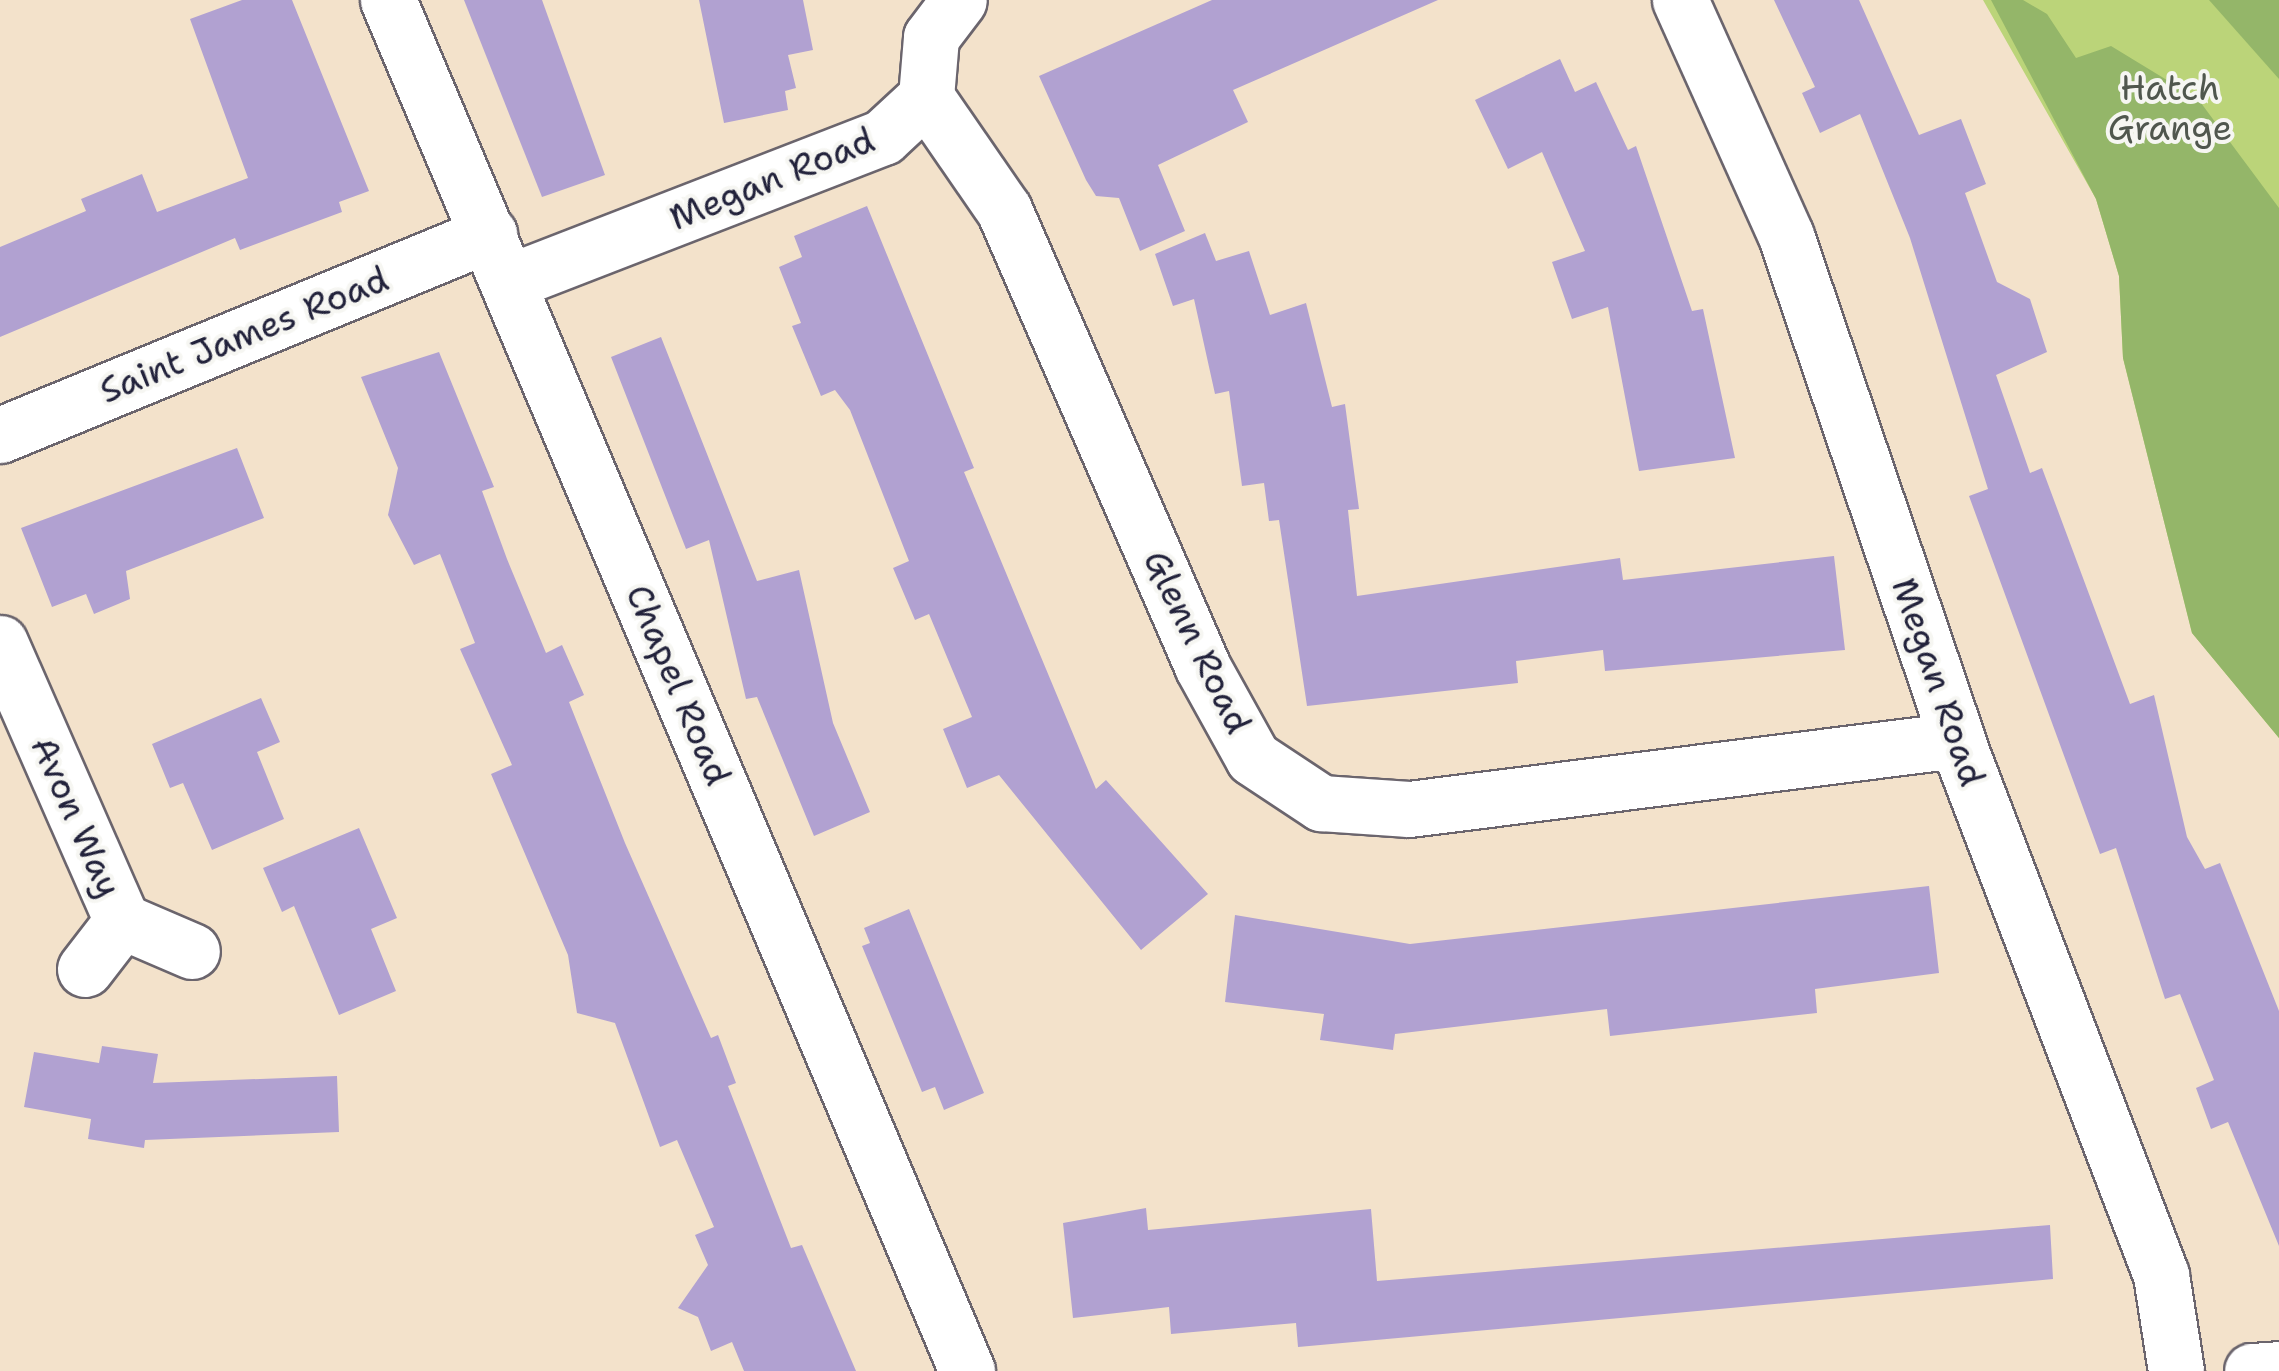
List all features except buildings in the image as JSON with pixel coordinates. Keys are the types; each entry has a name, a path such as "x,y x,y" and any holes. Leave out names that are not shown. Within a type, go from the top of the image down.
{"street":[{"name":"Chapel Road","path":"388,0 967,1371"},
{"name":"Megan Road","path":"1680,0 1786,236 1958,740 2160,1275 2176,1371"},
{"path":"926,97 936,12"},
{"name":"Megan Road","path":"499,258 883,137 926,97"},
{"name":"Glenn Road","path":"926,97 1004,210 1202,666 1253,758 1321,803 1409,809 1958,740"},
{"name":"Saint James Road","path":"0,436 499,258"},
{"name":"Avon Way","path":"0,643 122,921 192,951"},
{"path":"84,969 122,921"},
{"path":"2252,1371 2279,1369"}],"green space":[{"name":"Hatch Grange","path":"1983,0 2279,0 2279,738 2192,633 2123,358 2119,276 2096,199"},
{"name":"Hatch Grange","path":"1991,0 2023,0 2047,14 2076,58 2111,46 2198,99 2279,208 2279,738 2192,633 2123,358 2119,276 2096,199"},
{"path":"2209,0 2279,0 2279,79"}]}
